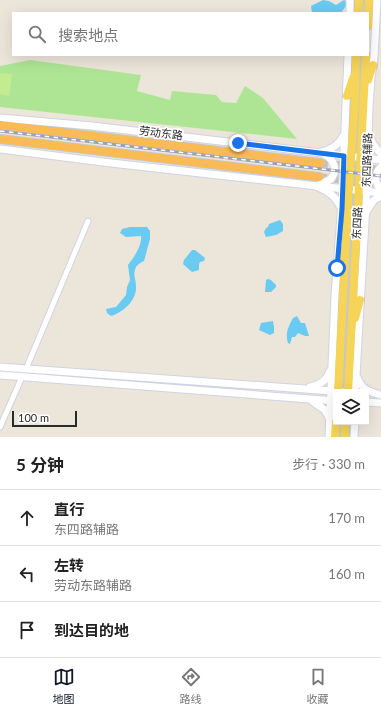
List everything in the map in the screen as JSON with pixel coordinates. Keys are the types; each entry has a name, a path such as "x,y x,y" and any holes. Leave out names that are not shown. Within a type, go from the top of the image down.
{"highway":[{"name":"劳动东路","path":"0,125 320,163"},
{"path":"0,140 315,182"}],"main road":[{"path":"350,0 350,12"},
{"path":"358,12 359,0"},
{"path":"369,0 369,12"},
{"name":"东四路辅路","path":"365,134 373,65 377,0"},
{"path":"348,56 345,131 348,156"},
{"name":"东四路","path":"340,389 347,228 346,189 348,156 353,135 356,56"},
{"name":"东四路","path":"341,389 350,354 364,158 364,92 366,56"},
{"path":"364,92 373,65"},
{"path":"347,96 356,67"},
{"path":"0,118 92,126 381,160"},
{"path":"312,152 331,149 340,142 345,131"},
{"path":"353,135 354,140 358,142 365,134 381,154"},
{"path":"0,148 98,162 326,183 331,179 335,170 331,159 323,154"},
{"path":"381,167 376,174 376,180 381,190"},
{"path":"315,182 346,189 381,193"},
{"path":"315,182 330,193 338,202 342,209 347,228"},
{"path":"339,389 332,365 337,268 342,209 346,189"},
{"name":"东四路辅路","path":"356,389 365,218 362,191"},
{"path":"365,218 366,211 371,203 381,196"},
{"path":"337,268 346,240"},
{"path":"351,332 360,300"},
{"path":"350,354 356,374 362,386 368,392 381,395"},
{"path":"305,388 315,386 326,379 332,365"},
{"path":"0,367 333,391"},
{"path":"0,375 333,401"},
{"path":"369,394 381,395"},
{"path":"304,399 311,401 325,410 333,421 329,437"},
{"path":"334,425 335,437"},
{"path":"345,425 345,437"},
{"path":"354,437 355,425"}],"street":[{"path":"26,369 88,221"},
{"path":"0,427 22,377"}],"green space":[{"path":"30,60 141,75 137,91 170,100 172,91 216,95 222,102 236,103 245,86 263,98 297,139 0,107 0,66"},
{"path":"0,73 12,74 9,96 0,94"}],"water":[{"path":"323,0 329,1 336,5 344,0 348,3 342,12 312,12 311,6"},
{"path":"280,220 283,224 283,231 276,235 266,237 264,232 269,224"},
{"path":"130,227 147,227 150,231 150,239 144,261 137,265 134,272 136,291 132,301 121,312 111,316 107,313 106,309 116,307 126,295 130,280 128,265 135,255 141,240 141,236 126,237 120,233 122,229"},
{"path":"192,250 195,250 205,258 204,261 200,262 199,264 199,270 192,272 183,264 184,260"},
{"path":"268,279 276,285 276,287 271,292 265,292 266,280"},
{"path":"297,316 301,323 305,323 309,336 298,333 295,337 292,337 290,344 287,340 288,330 293,318"},
{"path":"273,321 274,333 270,335 259,330 261,323"}],"tunnel":[{"path":"320,163 381,170"},
{"path":"319,177 381,184"}],"railway":[{"path":"0,131 381,176"}],"route":[{"path":"238,143 344,156 342,209 337,268"}]}
